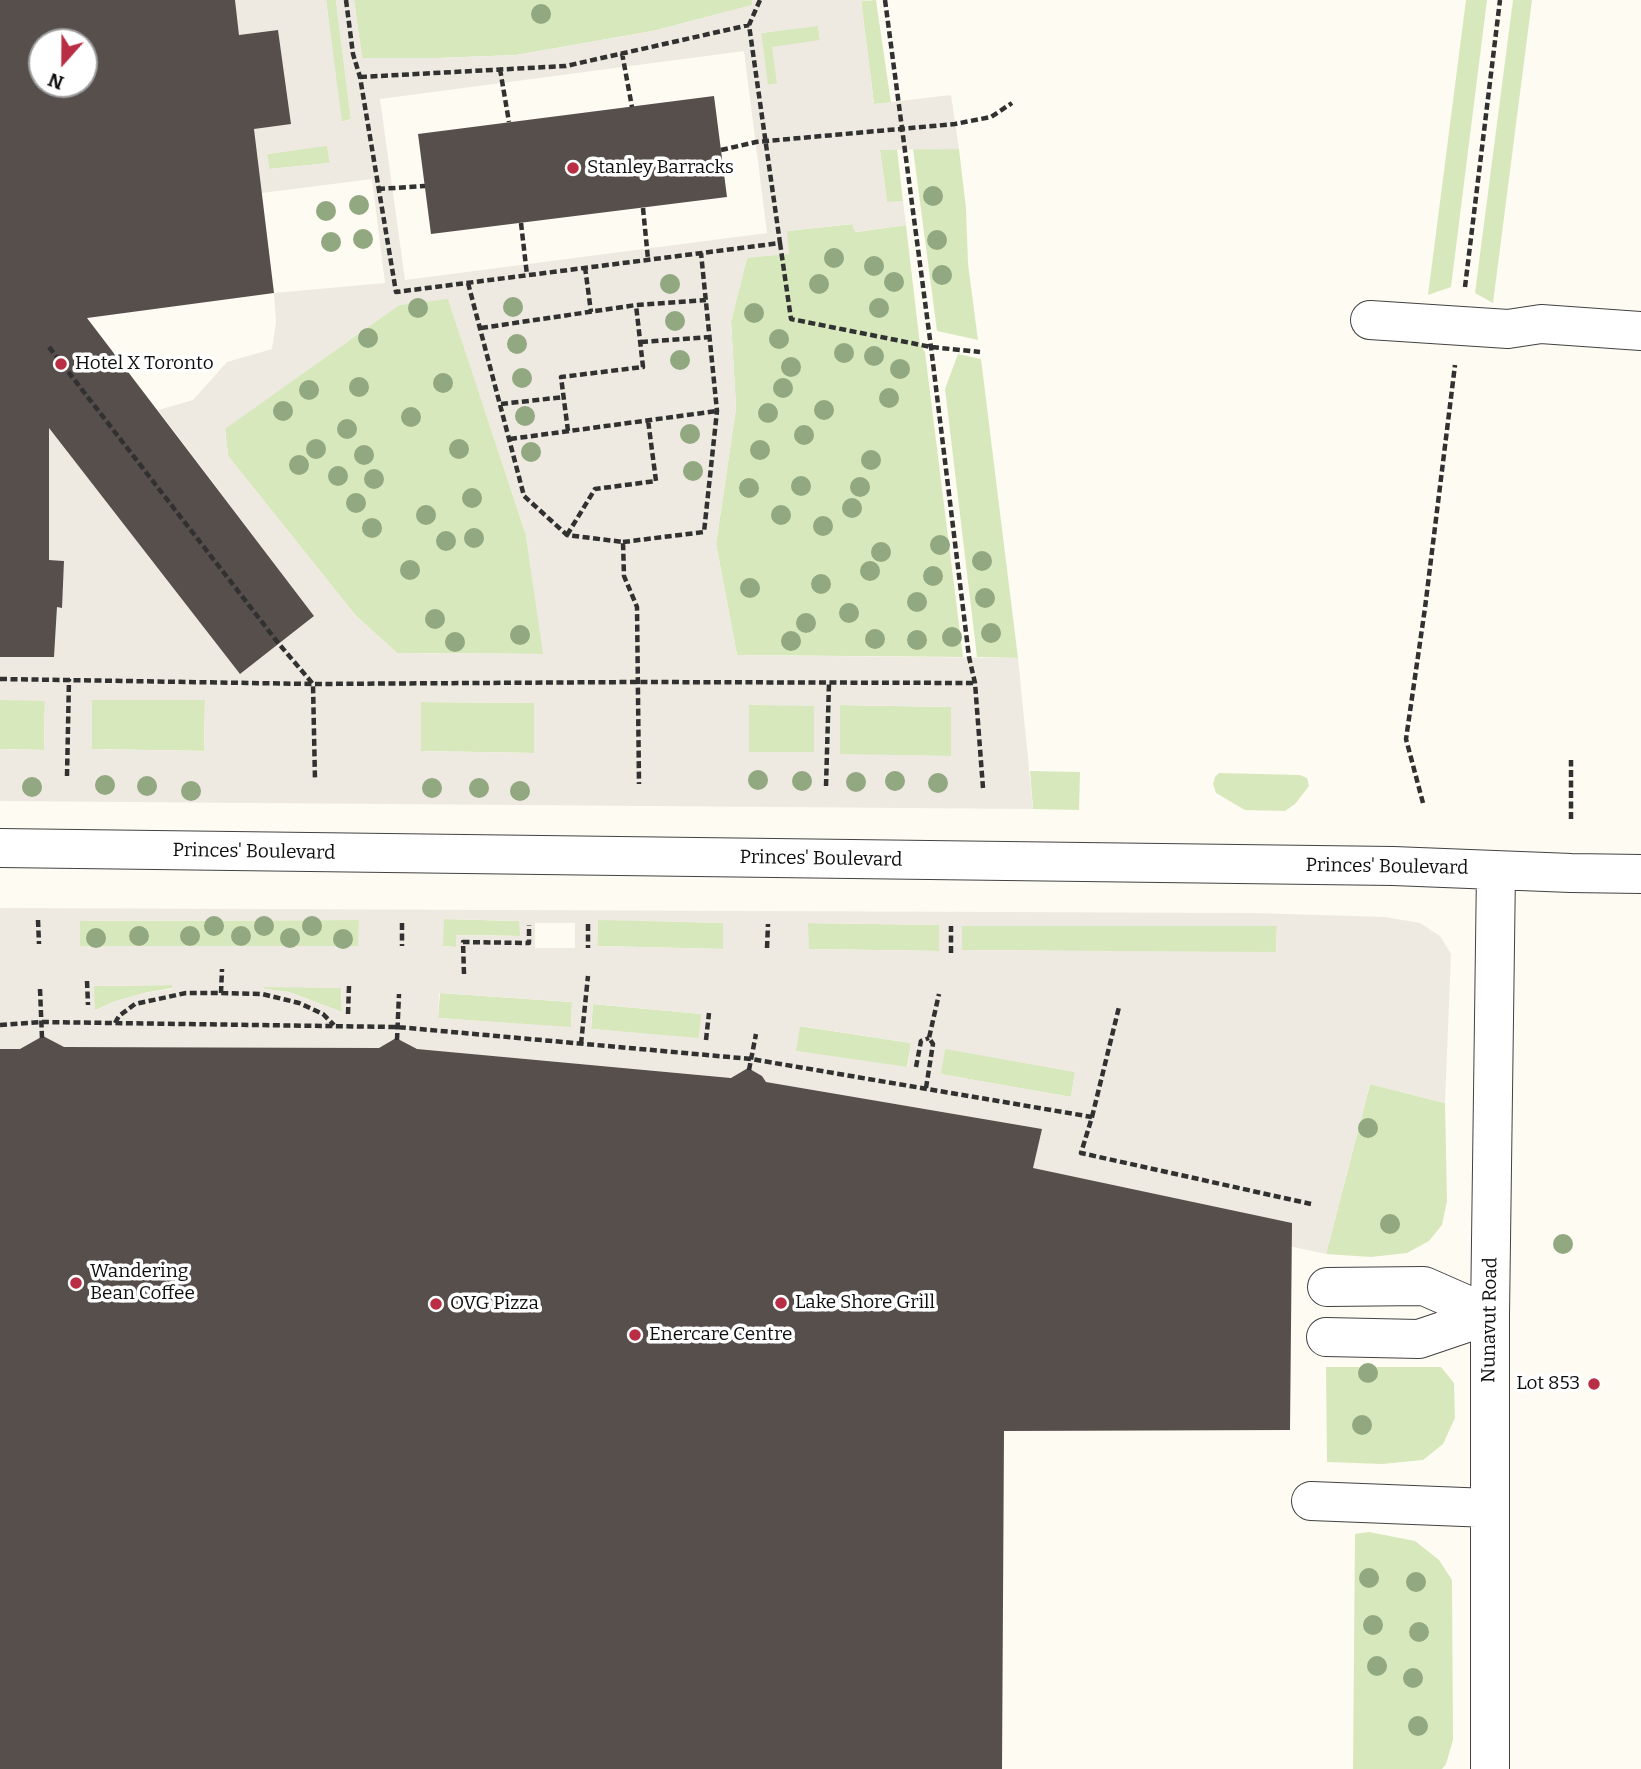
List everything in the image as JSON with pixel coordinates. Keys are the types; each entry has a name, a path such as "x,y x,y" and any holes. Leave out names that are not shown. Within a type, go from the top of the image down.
{"street":[{"path":"1370,320 1508,329 1541,324 1641,331"},
{"name":"Princes' Boulevard","path":"0,848 1393,866 1641,874"},
{"name":"Nunavut Road","path":"1490,1769 1490,1315 1496,870"},
{"path":"1327,1287 1424,1286 1490,1315"},
{"path":"1326,1337 1419,1339 1490,1315"},
{"path":"1311,1501 1489,1508"}],"path":[{"path":"346,0 353,54 360,77 396,292 780,243"},
{"path":"760,0 749,25 791,319 932,348 980,352"},
{"path":"885,0 932,348 969,657 975,683 983,788"},
{"path":"1423,803 1406,739 1425,608 1500,0"},
{"path":"360,77 566,66 749,25"},
{"path":"622,53 632,107"},
{"path":"500,69 509,122"},
{"path":"721,150 765,141 955,124 991,117 1012,103"},
{"path":"378,189 425,186"},
{"path":"643,208 648,259"},
{"path":"521,223 527,275"},
{"path":"468,283 524,496 567,535 622,542 704,532 717,411 701,253"},
{"path":"585,267 591,312"},
{"path":"481,328 636,305 706,300"},
{"path":"568,431 561,376 643,367 636,305"},
{"path":"641,342 709,337"},
{"path":"49,346 279,644 313,684 315,780"},
{"path":"501,404 564,397"},
{"path":"510,439 717,411"},
{"path":"567,535 595,489 656,481 648,420"},
{"path":"622,542 624,576 637,607 639,784"},
{"path":"0,679 313,684 975,683"},
{"path":"66,776 69,679"},
{"path":"826,786 829,683"},
{"path":"1571,760 1571,819"},
{"path":"38,920 39,944"},
{"path":"402,923 402,946"},
{"path":"587,924 588,948"},
{"path":"768,924 768,948"},
{"path":"464,974 463,942 528,943 529,925"},
{"path":"951,926 951,953"},
{"path":"222,969 222,993"},
{"path":"581,1044 588,976"},
{"path":"87,981 88,1005"},
{"path":"348,1014 349,986"},
{"path":"40,989 41,1038"},
{"path":"115,1023 119,1016 135,1004 186,993 222,993 262,994 299,1003 323,1014 335,1025"},
{"path":"397,1040 399,994"},
{"path":"926,1088 933,1044 929,1038 940,995"},
{"path":"1119,1007 1081,1153 1311,1204"},
{"path":"706,1040 709,1013"},
{"path":"0,1025 41,1022 397,1027 751,1059 1092,1116"},
{"path":"749,1070 755,1034"},
{"path":"916,1068 922,1041 929,1038"}],"green space":[{"path":"326,0 336,0 351,119 341,122"},
{"path":"354,0 752,0 753,5 653,31 516,55 362,58"},
{"path":"876,0 891,103 874,104 861,1"},
{"path":"1466,0 1487,0 1451,287 1428,295"},
{"path":"1513,0 1532,0 1493,303 1475,293"},
{"path":"818,25 820,40 777,84 767,85 761,33"},
{"path":"327,145 330,163 269,169 267,154"},
{"path":"897,149 903,201 887,203 880,150"},
{"path":"913,149 959,149 966,208 968,264 978,340 937,331"},
{"path":"853,224 856,232 906,225 920,345 925,352 963,657 737,655 716,544 736,408 731,321 747,258 786,231"},
{"path":"448,298 526,535 544,654 397,653 356,616 228,456 225,428 399,305"},
{"path":"958,354 981,359 1018,658 977,657 945,389"},
{"path":"92,699 205,700 204,751 92,749"},
{"path":"0,700 45,700 44,750 0,749"},
{"path":"421,702 535,703 534,753 420,751"},
{"path":"749,705 814,705 814,752 749,752"},
{"path":"840,705 951,707 951,756 840,755"},
{"path":"1030,771 1080,772 1079,810 1033,809"},
{"path":"1219,773 1300,775 1307,778 1309,786 1295,804 1285,811 1245,810 1216,793 1213,784"},
{"path":"443,919 520,921 520,936 456,935 456,947 443,946"},
{"path":"598,919 724,923 723,949 597,946"},
{"path":"359,920 359,946 80,946 80,921"},
{"path":"808,923 939,925 939,951 808,949"},
{"path":"962,925 1277,926 1276,953 962,950"},
{"path":"172,985 172,988 113,1002 94,1011 93,986"},
{"path":"263,986 341,988 342,1012 289,992 264,989"},
{"path":"440,993 572,1002 571,1028 438,1018"},
{"path":"593,1004 702,1014 699,1039 591,1029"},
{"path":"799,1026 911,1043 907,1068 795,1051"},
{"path":"945,1048 1075,1072 1071,1097 940,1074"},
{"path":"1370,1084 1445,1103 1447,1201 1442,1225 1429,1241 1407,1253 1371,1257 1326,1254"},
{"path":"1326,1367 1441,1367 1454,1383 1455,1418 1443,1444 1423,1460 1382,1464 1327,1462"},
{"path":"1369,1532 1415,1541 1439,1560 1452,1580 1453,1740 1442,1769 1353,1769 1355,1534"}],"shaded area":[{"path":"235,0 326,0 342,122 351,119 336,0 354,0 362,58 439,58 516,55 653,31 752,5 752,0 869,0 861,2 874,104 951,95 959,149 880,150 887,202 903,201 906,225 855,232 852,224 787,231 789,254 747,258 731,321 736,408 716,544 737,655 1018,658 1033,809 0,801 0,749 44,750 45,701 0,700 0,657 54,657 57,607 61,608 64,561 49,560 49,428 240,673 314,616 158,410 193,400 227,362 272,349 276,322 274,293 385,283 372,179 262,193 225,166 258,161 254,129 291,123 278,30 239,35","holes":["818,26 820,40 772,47 777,84 768,85 761,33","744,51 767,233 405,280 380,99","327,146 330,163 269,169 267,154","448,299 526,535 543,654 397,653 356,616 228,456 225,429 399,305","92,700 205,700 204,751 92,749","421,702 534,703 534,753 421,751","749,705 814,706 814,752 749,752","840,705 951,707 951,756 840,754"]},
{"path":"0,908 1254,913 1385,917 1420,923 1440,936 1451,954 1445,1103 1370,1084 1326,1254 1028,1190 1041,1129 766,1082 762,1076 749,1070 733,1078 413,1049 397,1040 391,1040 380,1048 59,1047 42,1038 25,1049 0,1050","holes":["444,919 519,921 520,936 456,935 456,947 443,946","359,920 358,946 80,946 80,921","598,920 723,923 723,949 597,946","535,923 575,923 575,948 535,948","808,923 939,925 939,951 809,949","962,926 1277,926 1276,952 962,950","172,985 172,989 144,993 113,1002 95,1011 94,986","263,987 341,988 342,1012 289,992","439,993 572,1002 571,1027 438,1018","593,1004 701,1014 699,1038 591,1029","800,1026 911,1043 908,1067 796,1051","945,1049 1075,1072 1071,1097 941,1074"]}],"building":[{"name":"Hotel X Toronto","path":"0,0 235,0 239,35 278,30 291,124 254,129 274,293 87,318 314,616 240,674 49,428 49,560 64,561 62,608 57,607 54,657 0,657"},
{"name":"Stanley Barracks","path":"714,96 727,197 431,234 418,134"},
{"name":"Enercare Centre","path":"43,1036 64,1047 379,1048 396,1038 417,1049 731,1078 748,1068 762,1076 766,1082 1042,1129 1033,1168 1292,1223 1290,1430 1004,1431 1002,1769 0,1769 0,1049 20,1049"}],"place":[{"name":"Stanley Barracks","path":"573,168"},
{"name":"Hotel X Toronto","path":"61,364"},
{"name":"Wandering Bean Coffee","path":"76,1283"},
{"name":"Lake Shore Grill","path":"781,1303"},
{"name":"OVG Pizza","path":"436,1304"},
{"name":"Enercare Centre","path":"635,1335"},
{"name":"Lot 853","path":"1594,1384"}]}
